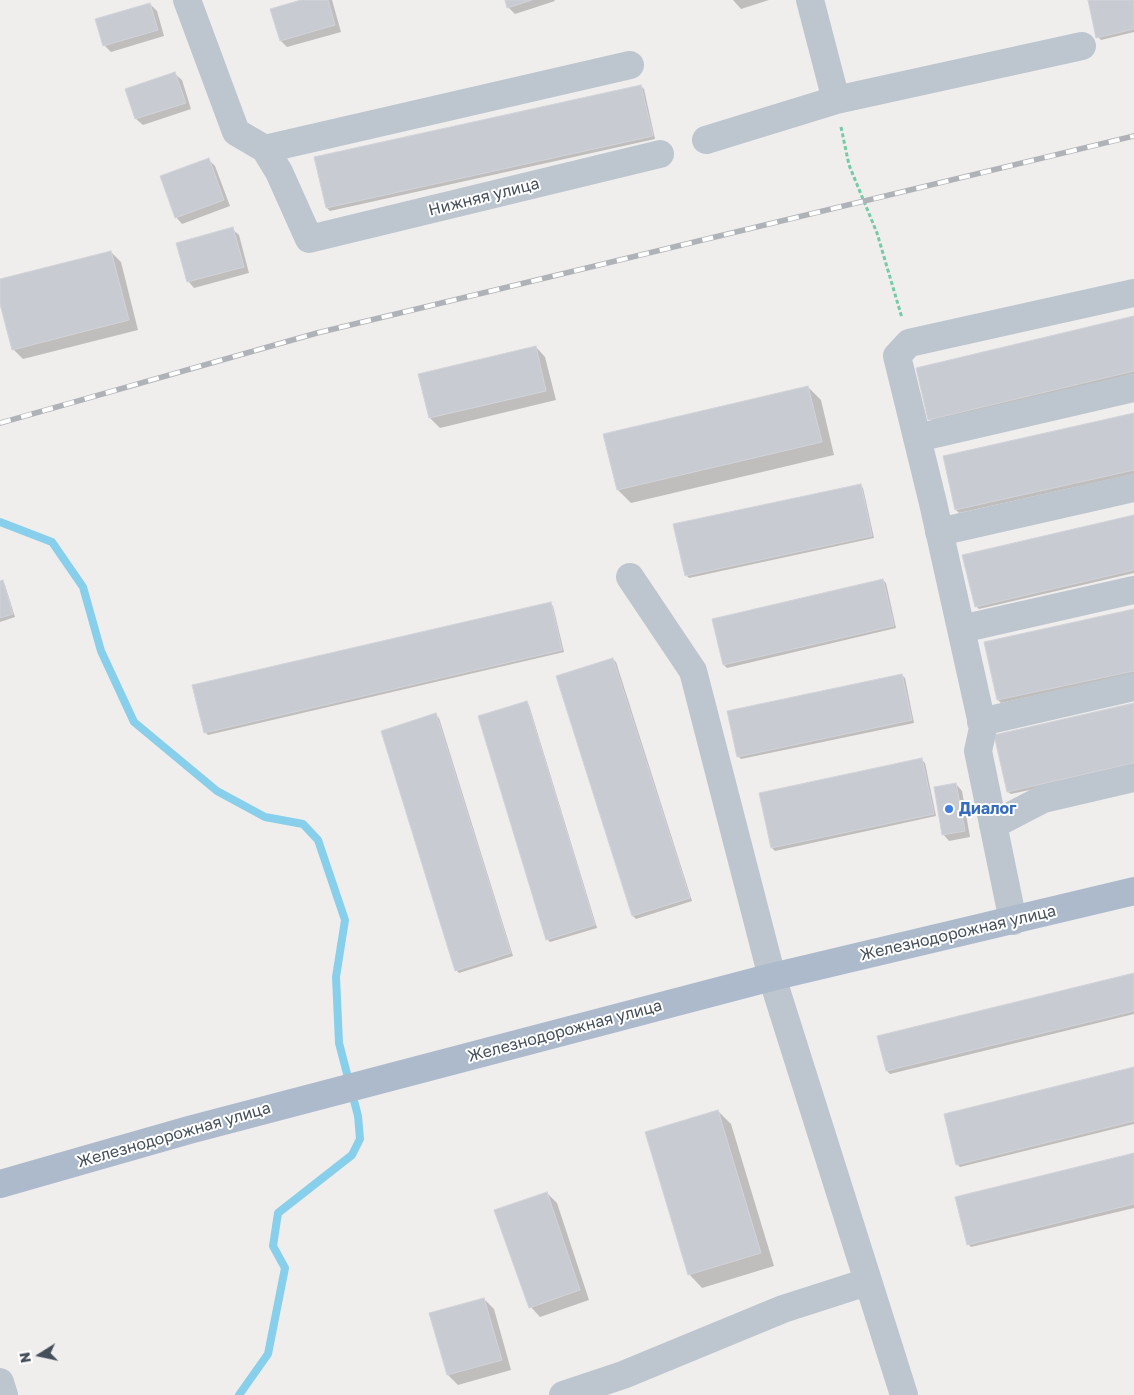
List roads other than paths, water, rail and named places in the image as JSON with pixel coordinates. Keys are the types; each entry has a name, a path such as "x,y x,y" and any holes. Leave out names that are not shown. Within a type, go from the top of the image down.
{"main road":[{"name":"Железнодорожная улица","path":"0,1184 302,1100 772,977 1134,891"}],"street":[{"path":"188,0 236,132 265,149 630,65"},
{"path":"810,0 836,100"},
{"path":"706,140 836,100 1082,46"},
{"name":"Нижняя улица","path":"265,149 279,172 309,239 660,154"},
{"path":"1013,921 978,751 983,728 897,356 909,342 1134,292"},
{"path":"917,438 1134,388"},
{"path":"939,532 1134,488"},
{"path":"630,577 693,671 772,977 904,1395"},
{"path":"961,629 1134,590"},
{"path":"981,722 1134,687"},
{"path":"993,825 1042,799 1134,778"},
{"path":"563,1395 623,1375 783,1309 867,1282"},
{"path":"0,1382 4,1395"}],"waterway":[{"path":"0,522 52,542 83,587 101,651 134,722 217,791 265,817 303,824 318,840 345,920 336,977 339,1043 358,1116 360,1139 352,1155 278,1213 273,1246 285,1268 268,1354 239,1395"}],"railway":[{"path":"0,423 317,333 1134,136"}],"place":[{"name":"Диалог","path":"949,809"}]}
